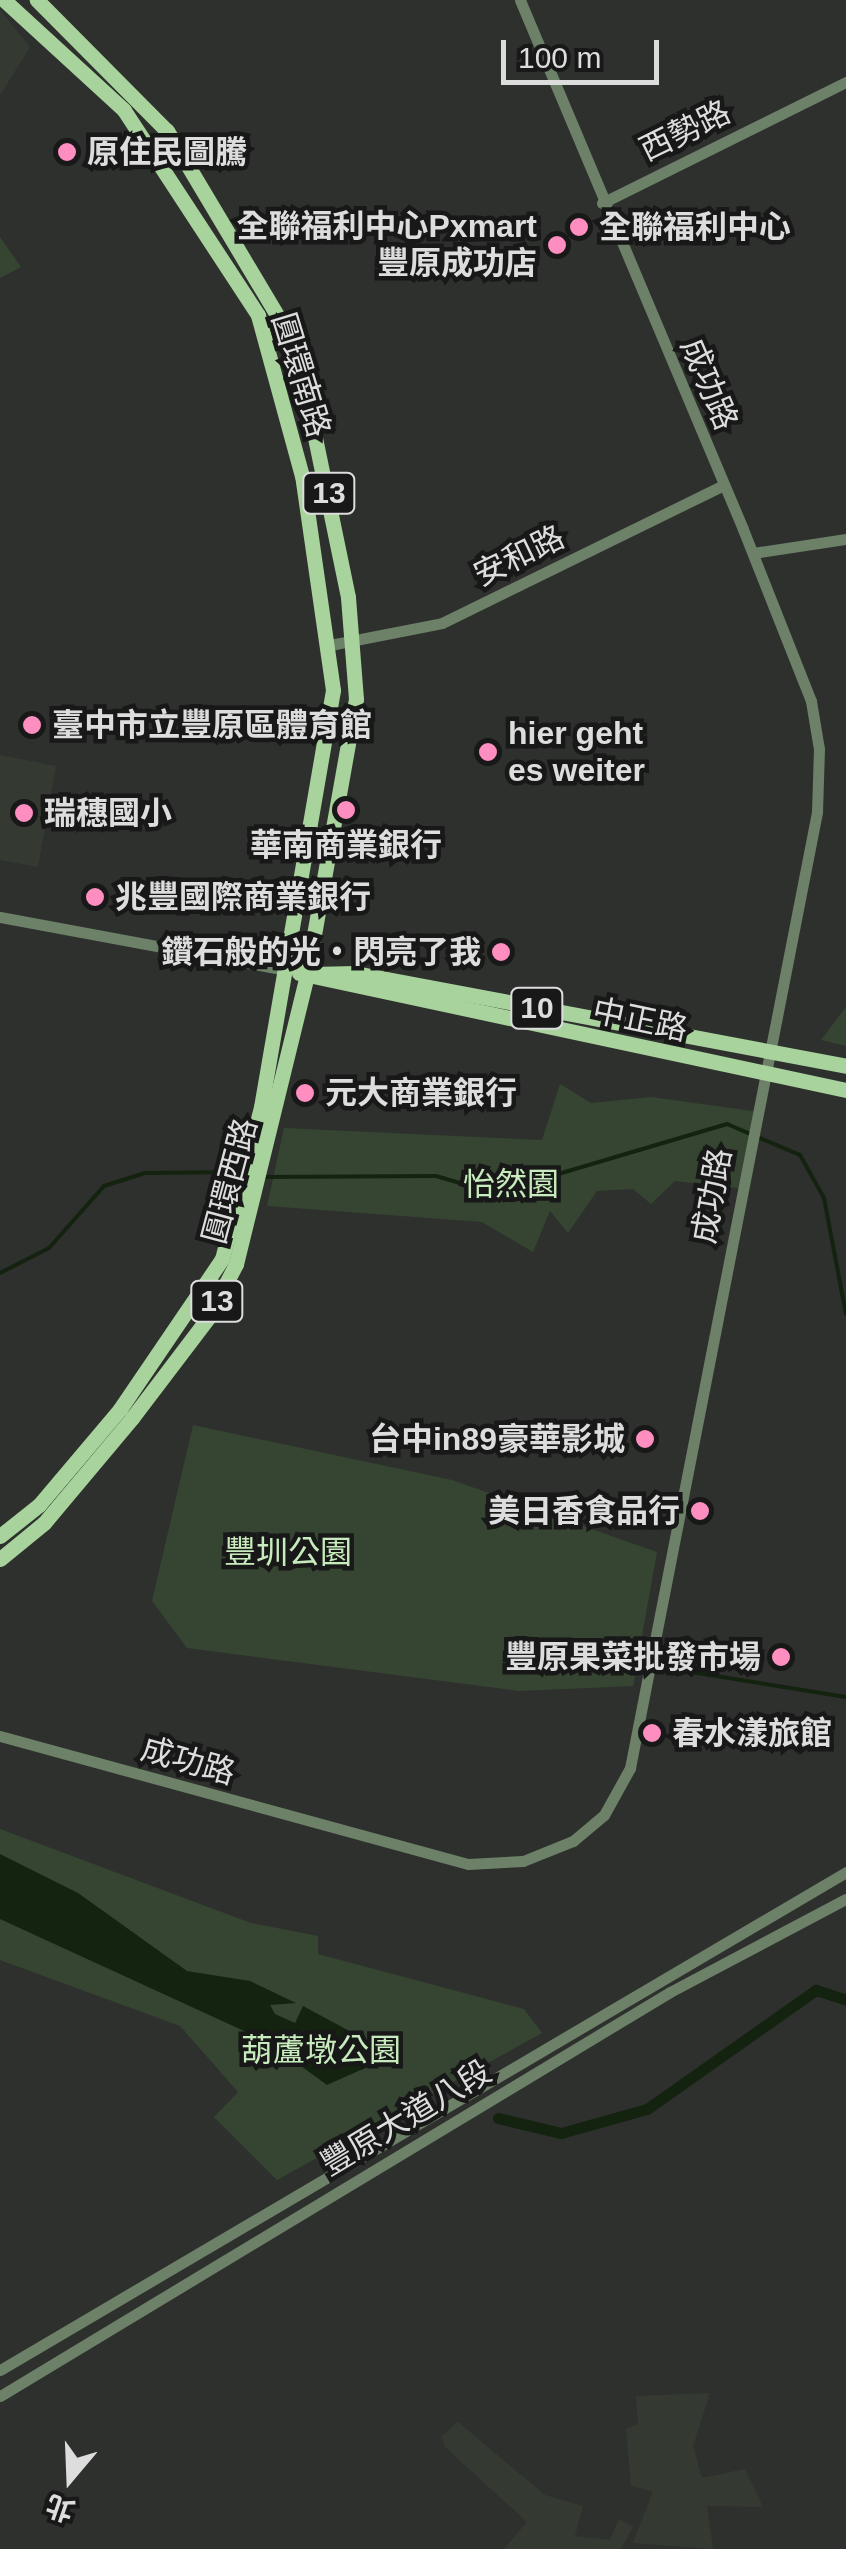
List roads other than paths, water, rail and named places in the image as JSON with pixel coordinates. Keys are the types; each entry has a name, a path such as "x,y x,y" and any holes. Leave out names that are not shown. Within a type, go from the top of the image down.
{"main road":[{"name":"圓環南路","path":"4,0 124,110 258,315 294,442 330,645 326,755 285,970"},
{"name":"圓環南路","path":"37,0 167,131 296,347 355,642 350,760 307,974"},
{"name":"中正路","path":"285,970 846,1090"},
{"name":"圓環西路","path":"0,1536 39,1505 120,1409 222,1259 285,970"},
{"name":"中正路","path":"307,974 355,973 846,1066"},
{"name":"圓環西路","path":"0,1559 44,1524 208,1318 240,1253 307,974"}],"street":[{"name":"成功路","path":"0,1736 468,1864 536,1858 594,1825 634,1756 766,1050 817,812 819,749 810,701 753,554 602,203 520,0"},
{"name":"西勢路","path":"602,203 846,82"},
{"name":"安和路","path":"330,645 442,623 722,486"},
{"path":"753,554 846,539"},
{"name":"中正路","path":"0,917 285,970"},
{"name":"豐原大道八段","path":"0,2370 846,1872"},
{"name":"豐原大道八段","path":"0,2396 670,1992 846,1898"}],"waterway":[{"path":"262,1177 436,1176 494,1193 727,1124 800,1155 824,1198 846,1314"},
{"path":"0,1273 49,1248 104,1186 145,1173 238,1172"},
{"path":"673,1669 846,1697"},
{"path":"498,2118 561,2133 647,2109 816,1990 846,2000"}],"place":[{"name":"原住民圖騰","path":"67,152"},
{"name":"全聯福利中心","path":"579,227"},
{"name":"全聯福利中心Pxmart 豐原成功店","path":"557,245"},
{"name":"臺中市立豐原區體育館","path":"32,725"},
{"name":"hier geht es weiter","path":"488,752"},
{"name":"華南商業銀行","path":"346,810"},
{"name":"瑞穗國小","path":"24,813"},
{"name":"兆豐國際商業銀行","path":"95,897"},
{"name":"鑽石般的光‧閃亮了我","path":"501,952"},
{"name":"元大商業銀行","path":"305,1093"},
{"name":"台中in89豪華影城","path":"645,1439"},
{"name":"美日香食品行","path":"700,1511"},
{"name":"豐原果菜批發市場","path":"781,1657"},
{"name":"春水漾旅館","path":"652,1733"}],"park label":[{"name":"怡然園","path":"511,1184"},
{"name":"豐圳公園","path":"288,1552"},
{"name":"葫蘆墩公園","path":"321,2050"}]}
